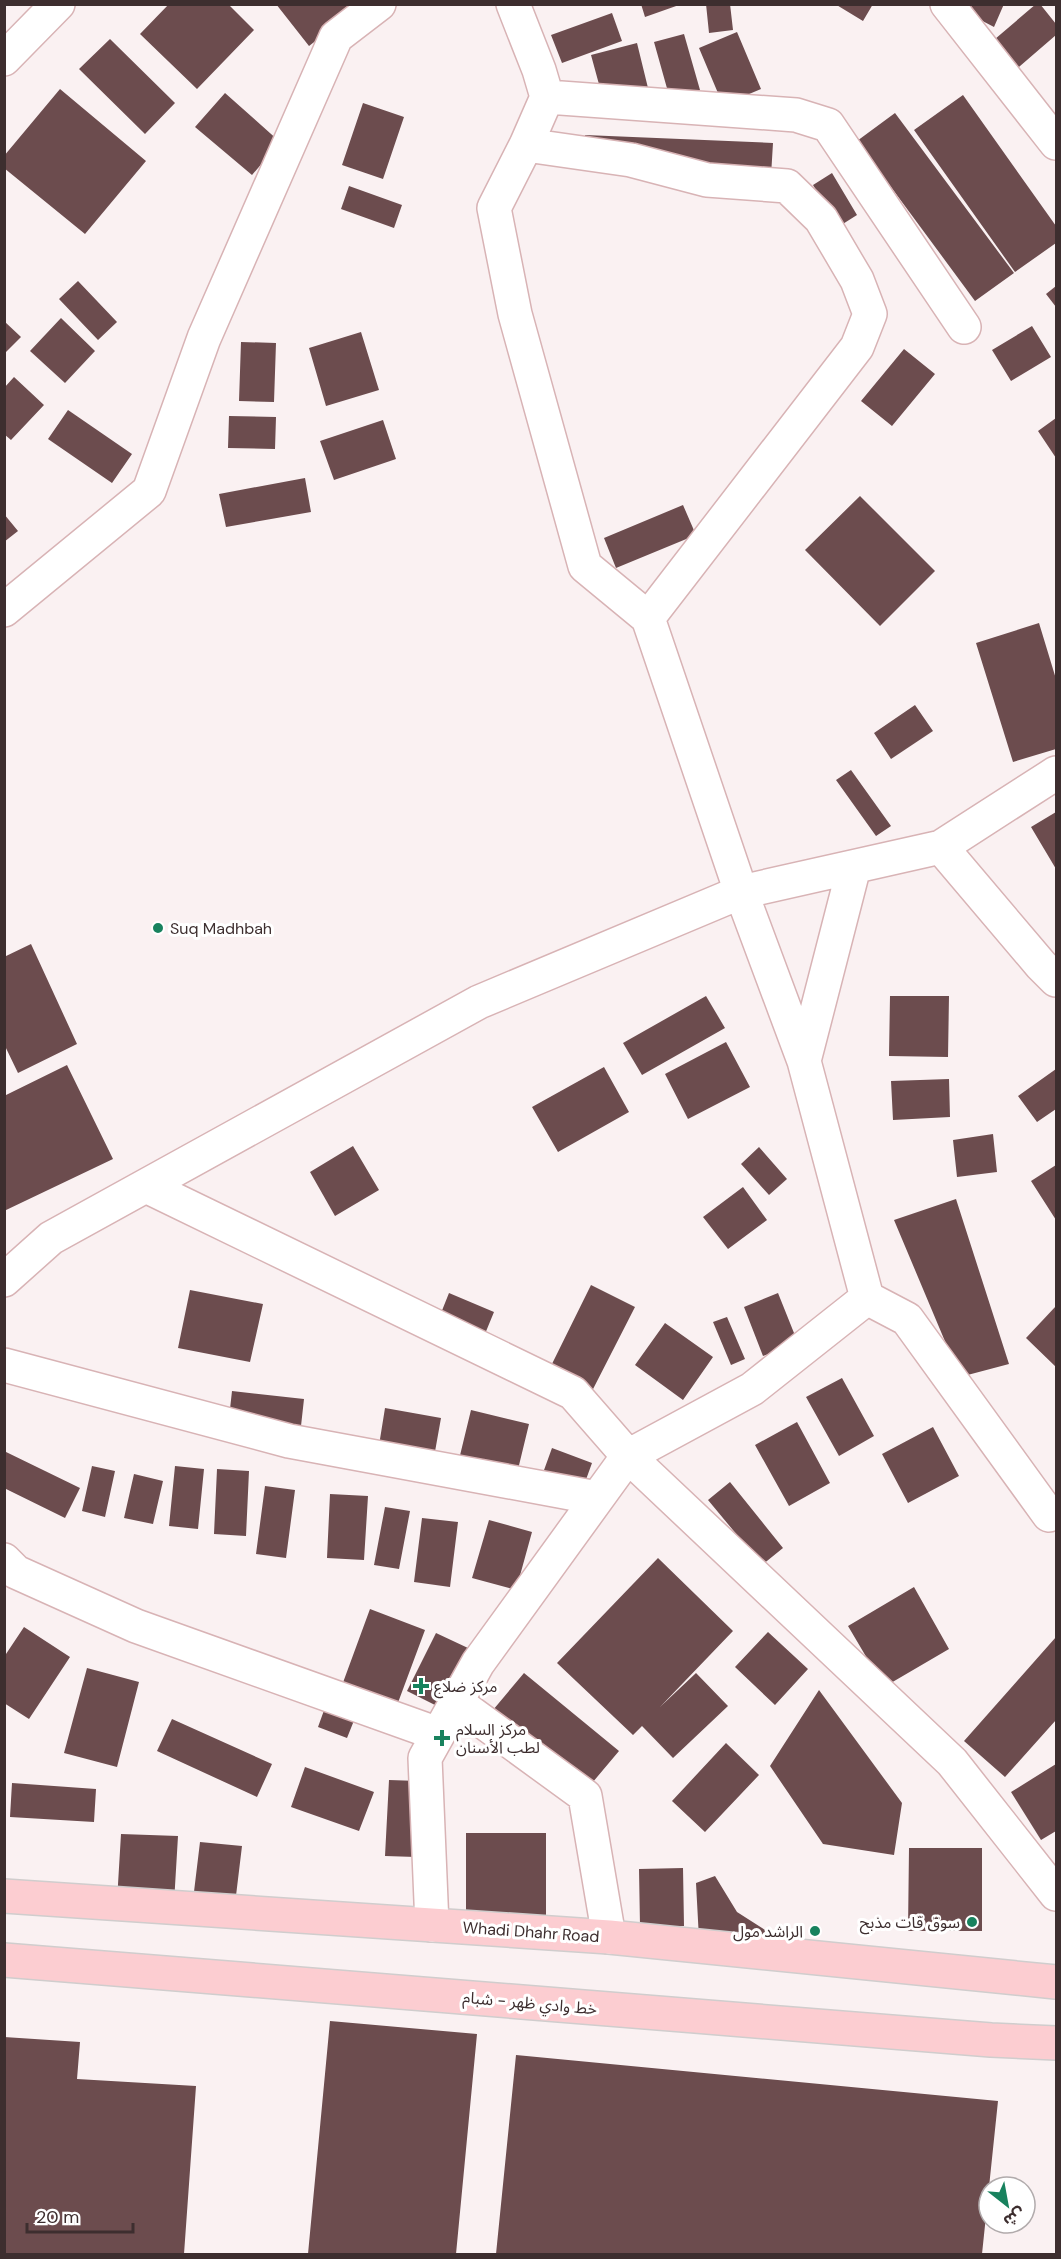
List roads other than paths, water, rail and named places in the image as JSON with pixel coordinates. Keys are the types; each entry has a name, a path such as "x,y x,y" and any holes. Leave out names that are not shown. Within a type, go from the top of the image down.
{"main road":[{"name":"Whadi Dhahr Road","path":"4,1896 609,1937 1056,1982"},
{"name":"خط وادي ظهر - شبام","path":"4,1960 991,2040 1056,2043"}],"street":[{"path":"4,59 58,4"},
{"path":"4,610 149,491 204,338 336,37 379,4"},
{"path":"513,4 547,97 494,208 515,314 585,567 648,618 741,892 804,1061 867,1298 907,1319 1049,1515"},
{"path":"947,4 1056,143"},
{"path":"547,97 796,116 828,125 964,327"},
{"path":"526,145 631,160 707,180 787,186 821,219 857,280 870,314 857,347 648,618"},
{"path":"4,1280 51,1238 479,1002 741,892 941,847 1056,773"},
{"path":"941,847 1056,980"},
{"path":"804,1061 854,867"},
{"path":"146,1186 573,1393 628,1456 952,1762 1056,1894"},
{"path":"432,1925 425,1758 478,1663 628,1456 752,1389 867,1298"},
{"path":"4,1365 289,1441 597,1498"},
{"path":"4,1560 16,1572 136,1626 438,1734"},
{"path":"456,1702 585,1796 609,1937"}],"place":[{"name":"Suq Madhbah","path":"158,928"},
{"name":"مركز ضلاع","path":"421,1686"},
{"name":"مركز السلام لطب الأسنان","path":"442,1738"},
{"name":"سوق قات مذبح","path":"972,1922"},
{"name":"الراشد مول","path":"815,1931"}]}
